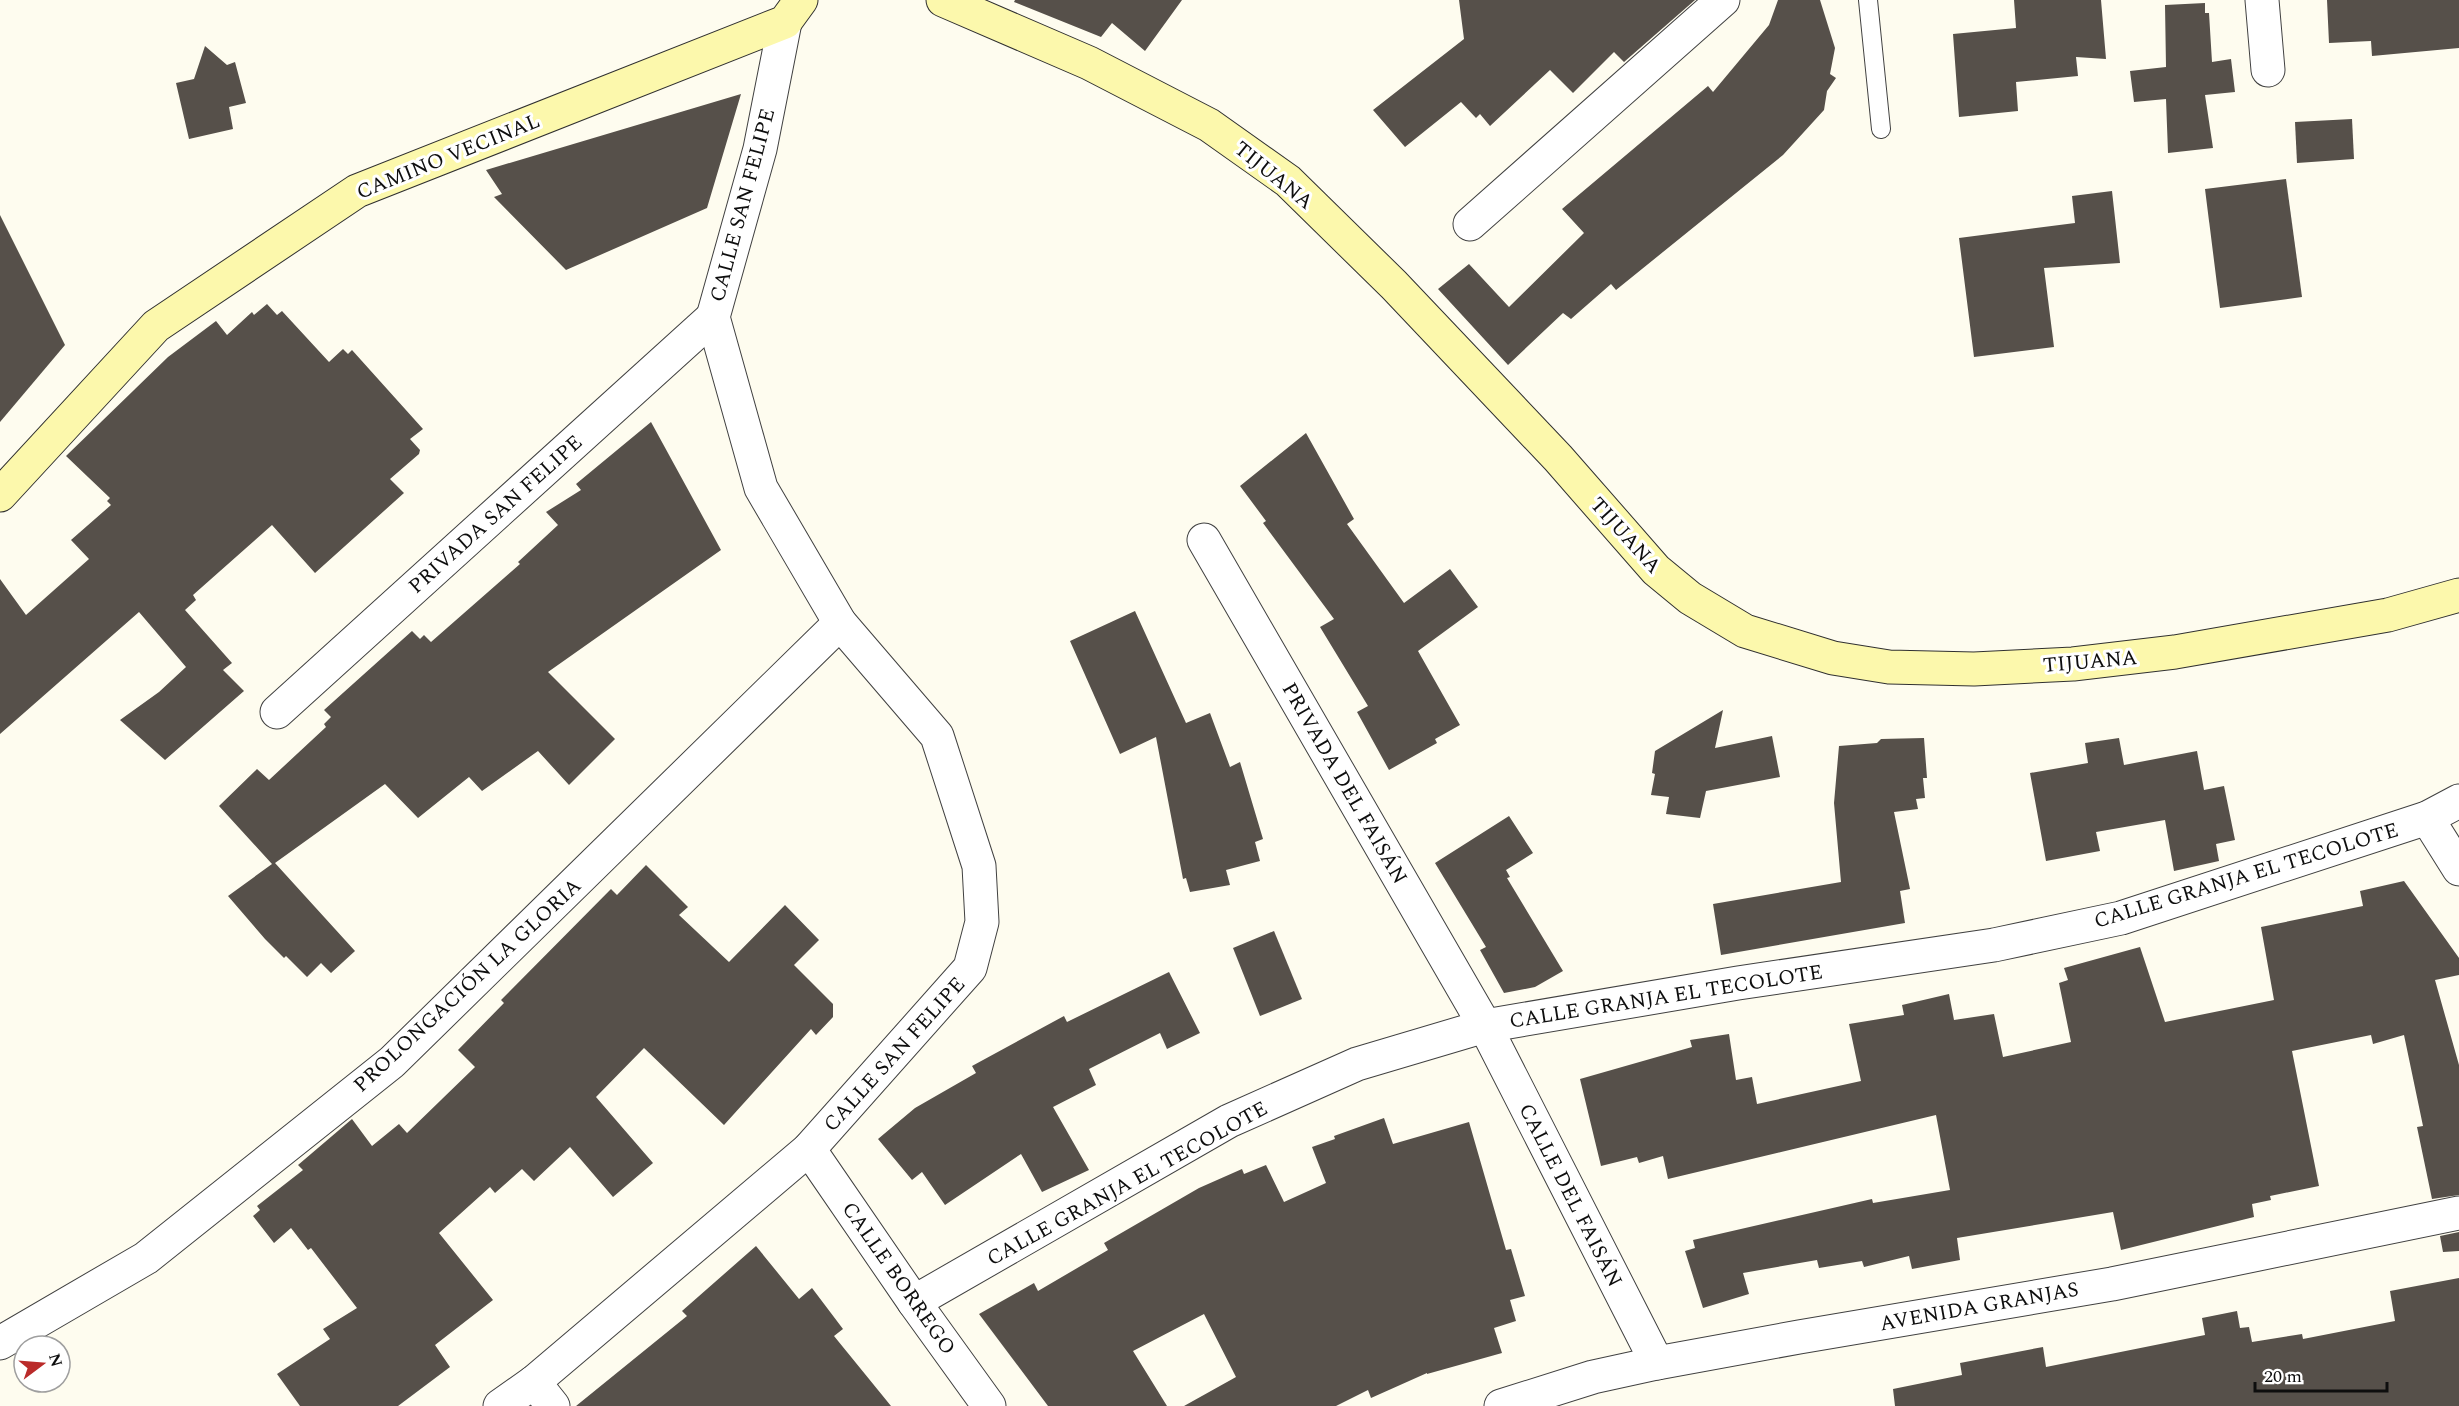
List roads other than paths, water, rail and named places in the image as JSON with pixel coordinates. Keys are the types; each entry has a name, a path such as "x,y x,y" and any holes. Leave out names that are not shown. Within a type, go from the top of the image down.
{"street":[{"name":"TIJUANA","path":"944,0 1089,63 1209,125 1288,181 1402,293 1558,458 1656,570 1690,598 1745,631 1833,658 1889,667 1974,669 2073,664 2175,652 2388,615 2459,595"},
{"path":"1470,224 1724,0"},
{"path":"2262,0 2268,70"},
{"name":"CALLE SAN FELIPE","path":"500,1406 544,1394 809,1149 970,968 982,922 979,866 937,736 840,624 761,488 713,316 760,149 793,11"},
{"name":"CAMINO VECINAL","path":"0,495 156,326 357,191 793,11"},
{"name":"PRIVADA SAN FELIPE","path":"277,712 713,316"},
{"name":"PRIVADA DEL FAISÁN","path":"1204,540 1485,1026"},
{"name":"PROLONGACIÓN LA GLORIA","path":"0,1343 146,1258 392,1062 840,624"},
{"name":"CALLE GRANJA EL TECOLOTE","path":"914,1302 1229,1121 1357,1064 1485,1026 1738,983 1994,945 2121,918 2427,818 2459,801"},
{"path":"2427,818 2459,869"},
{"name":"CALLE DEL FAISÁN","path":"1485,1026 1657,1363"},
{"name":"CALLE BORREGO","path":"809,1149 989,1406"},
{"name":"AVENIDA GRANJAS","path":"1502,1406 1593,1377 1657,1363 2112,1284 2459,1213"}],"lane":[{"path":"1868,0 1881,129"}]}
